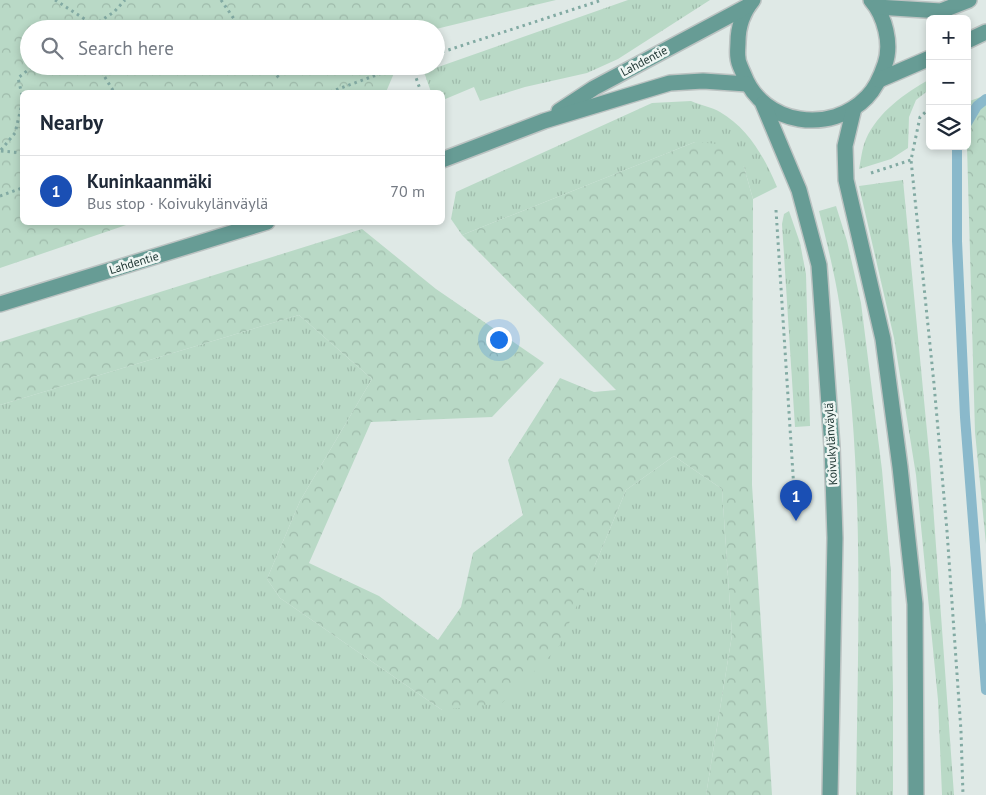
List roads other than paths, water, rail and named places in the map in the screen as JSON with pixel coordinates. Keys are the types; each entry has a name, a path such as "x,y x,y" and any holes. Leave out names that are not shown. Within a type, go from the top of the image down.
{"main road":[{"path":"874,4 940,11 969,0"},
{"path":"750,3 738,31 738,59 747,84 763,104 789,118 814,121 834,118 854,108 868,97 879,80 887,58 886,30 874,4"},
{"name":"Lahdentie","path":"544,121 594,88 750,3"},
{"path":"971,39 986,32"},
{"path":"879,80 926,60"},
{"name":"Lahdentie","path":"445,159 544,121 670,83 703,81 747,84"},
{"name":"Koivukylänväylä","path":"763,104 799,190 819,265 832,447 835,538 830,795"},
{"path":"854,108 845,146 846,180 883,339 900,467 915,604 916,795"},
{"name":"Lahdentie","path":"0,304 257,225"}],"waterway":[{"path":"971,116 977,106 986,99"},
{"path":"957,150 957,241 965,417 986,690"}],"place":[{"name":"Kuninkaanmäki","path":"796,521"}]}
